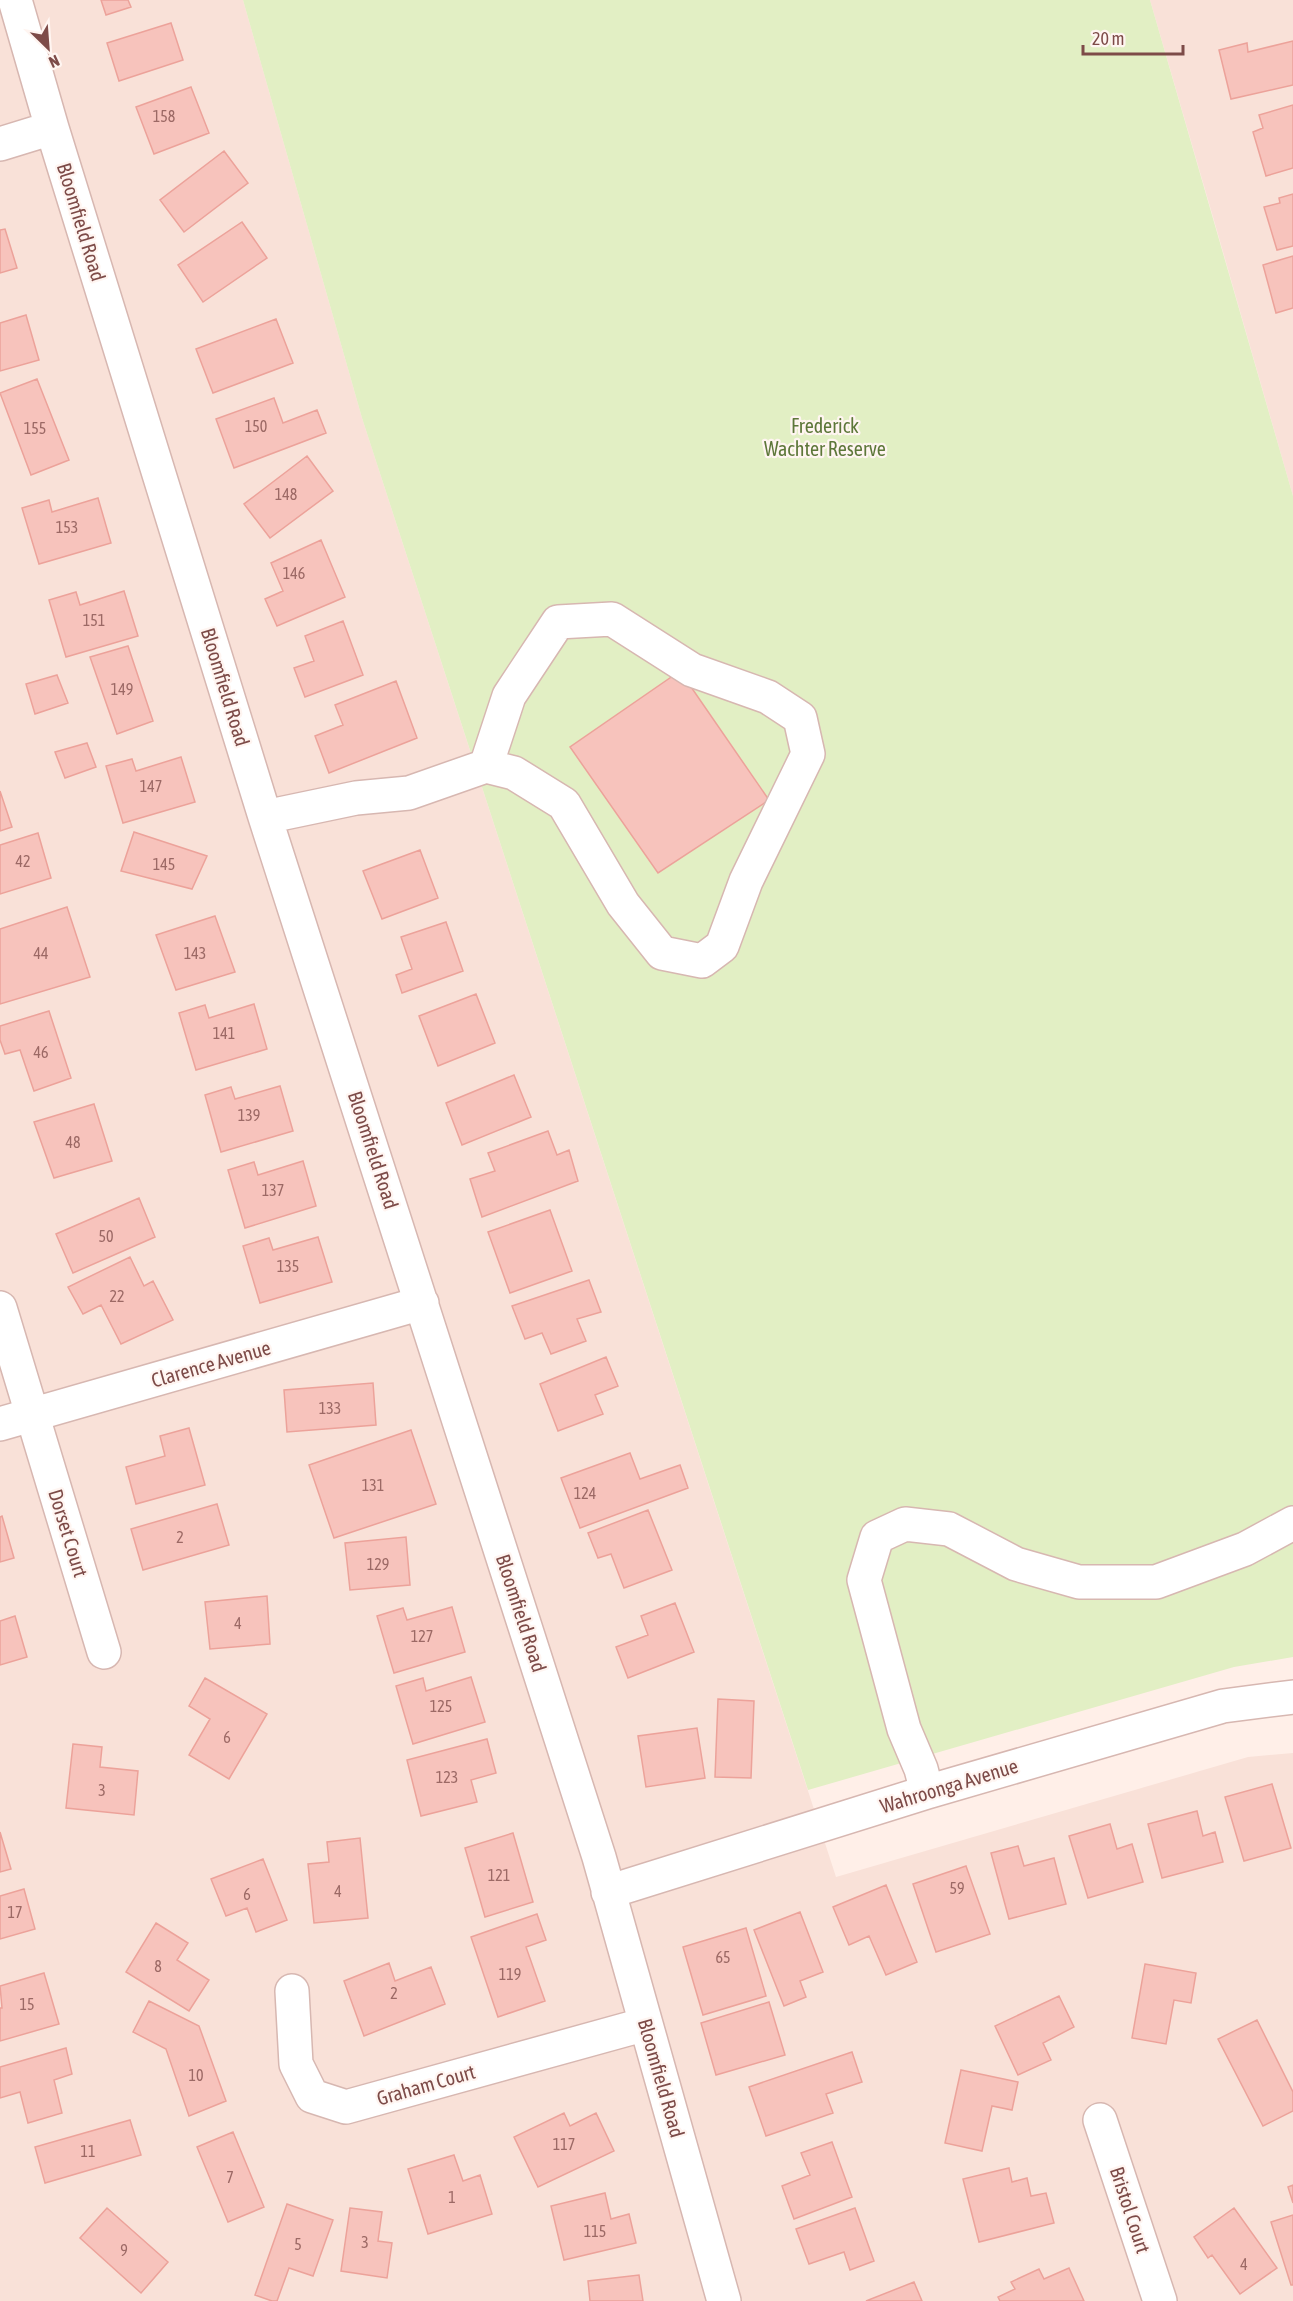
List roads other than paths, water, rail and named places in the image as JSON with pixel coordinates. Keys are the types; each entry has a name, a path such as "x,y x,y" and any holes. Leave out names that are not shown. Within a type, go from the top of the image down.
{"street":[{"name":"Bloomfield Road","path":"15,0 52,128 265,817 599,1857 724,2301"},
{"path":"0,144 52,128"},
{"path":"265,817 356,798 409,793 486,766 514,773 564,804 623,904 662,953 702,961 722,946 746,881 808,754 800,718 768,697 692,670 612,619 558,622 509,696 486,766"},
{"name":"Clarence Avenue","path":"0,1424 422,1303"},
{"name":"Dorset Court","path":"0,1308 104,1652"},
{"path":"927,1792 921,1769 904,1729 864,1580 877,1537 905,1524 949,1529 1016,1564 1079,1582 1156,1582 1245,1550 1293,1523"},
{"name":"Wahroonga Avenue","path":"608,1892 927,1792 1223,1707 1293,1697"},
{"name":"Graham Court","path":"291,1991 296,2064 312,2096 346,2108 646,2024"},
{"name":"Bristol Court","path":"1100,2120 1160,2301"}],"park label":[{"name":"Frederick Wachter Reserve","path":"825,438"}]}
